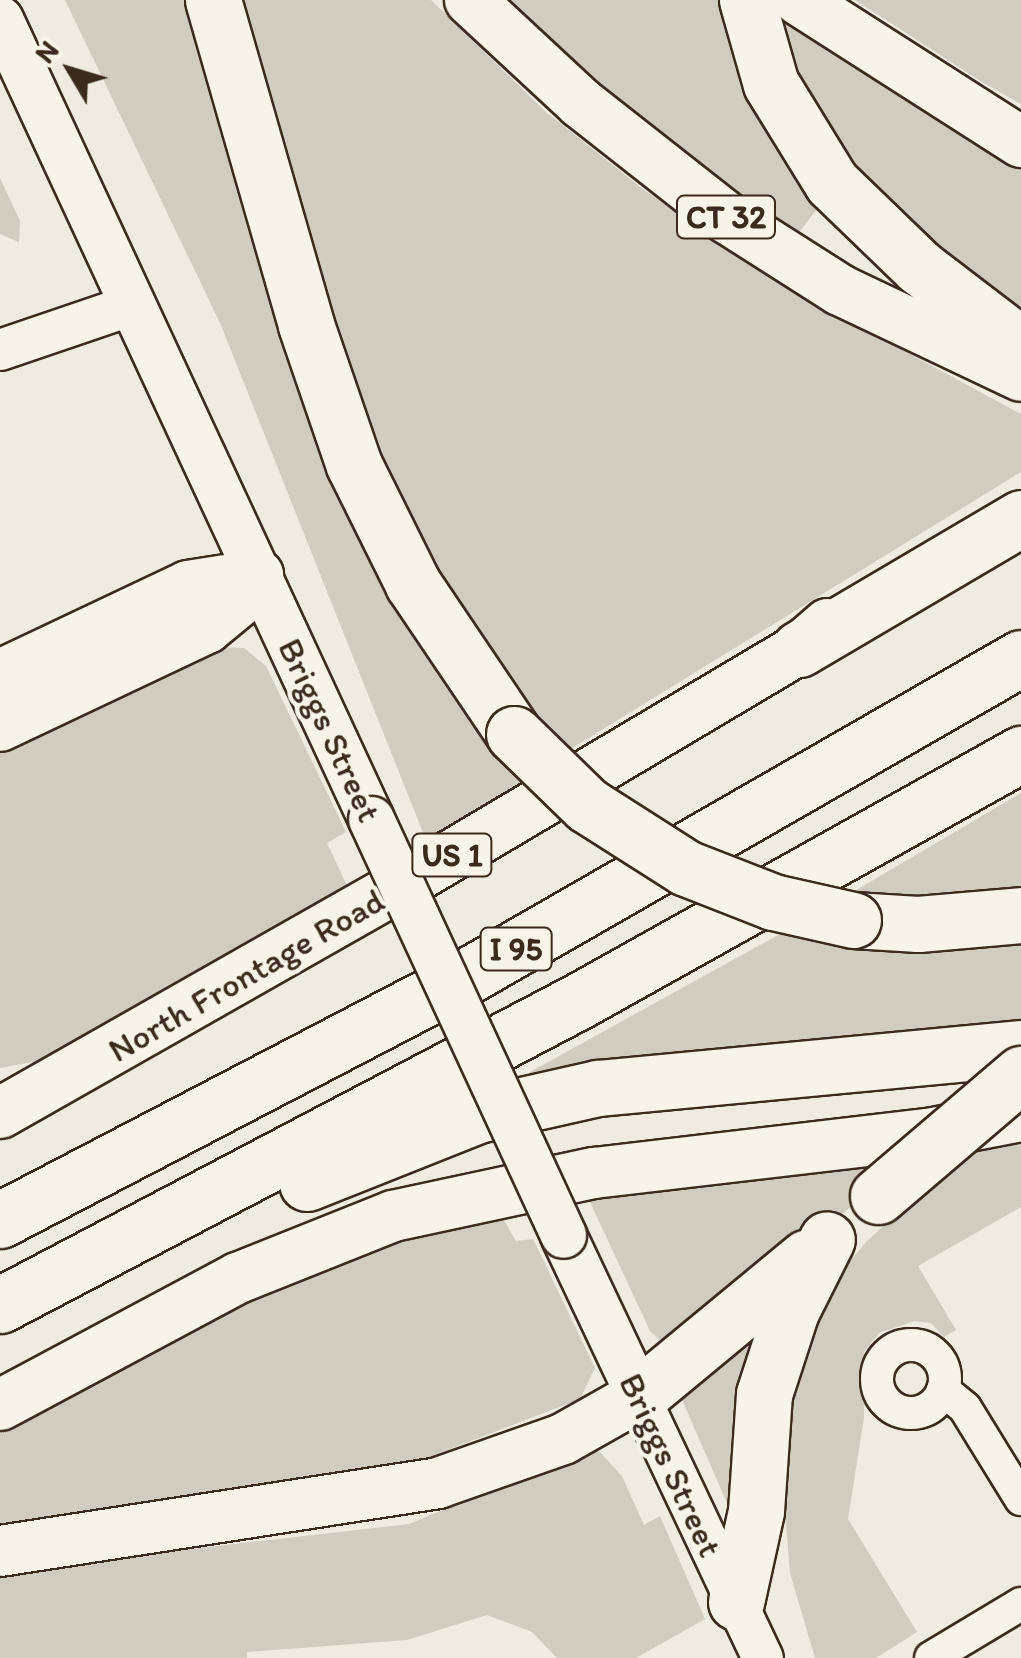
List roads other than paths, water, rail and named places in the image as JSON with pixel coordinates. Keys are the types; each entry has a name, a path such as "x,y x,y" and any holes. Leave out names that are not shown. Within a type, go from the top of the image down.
{"highway":[{"path":"214,0 306,325 354,465 413,584 514,734 587,805 686,868 772,902 853,920 918,924 1021,915"},
{"path":"747,0 772,84 832,183 919,267 1021,345"},
{"name":"US 1","path":"798,649 1021,518"},
{"name":"I 95","path":"0,1220 496,961 1021,658"},
{"name":"I 95","path":"0,1305 594,993 1021,754"},
{"path":"119,1243 252,1208 368,1155 538,1101 655,1080 1021,1048"},
{"path":"639,1396 1021,1074"},
{"path":"736,1602 756,1511 764,1394 791,1311 827,1239"}],"main road":[{"name":"CT 32","path":"470,0 594,114 727,218 840,290 1021,376"},
{"path":"799,0 1021,142"},
{"name":"Briggs Street","path":"0,19 639,1396"},
{"name":"North Frontage Road","path":"0,1113 102,1058 798,649 911,562 1021,490"},
{"path":"0,675 188,586 258,574"},
{"path":"0,726 207,628 246,595 258,574"},
{"path":"0,1083 102,1058"},
{"path":"0,1404 238,1278 393,1216 594,1174 928,1134 1021,1116"},
{"path":"0,1551 438,1484 563,1439 639,1396"}],"street":[{"path":"0,350 132,304"},
{"path":"944,1390 965,1408 1021,1498"},
{"name":"Briggs Street","path":"639,1396 762,1658"},
{"path":"931,1658 1021,1604"}]}
